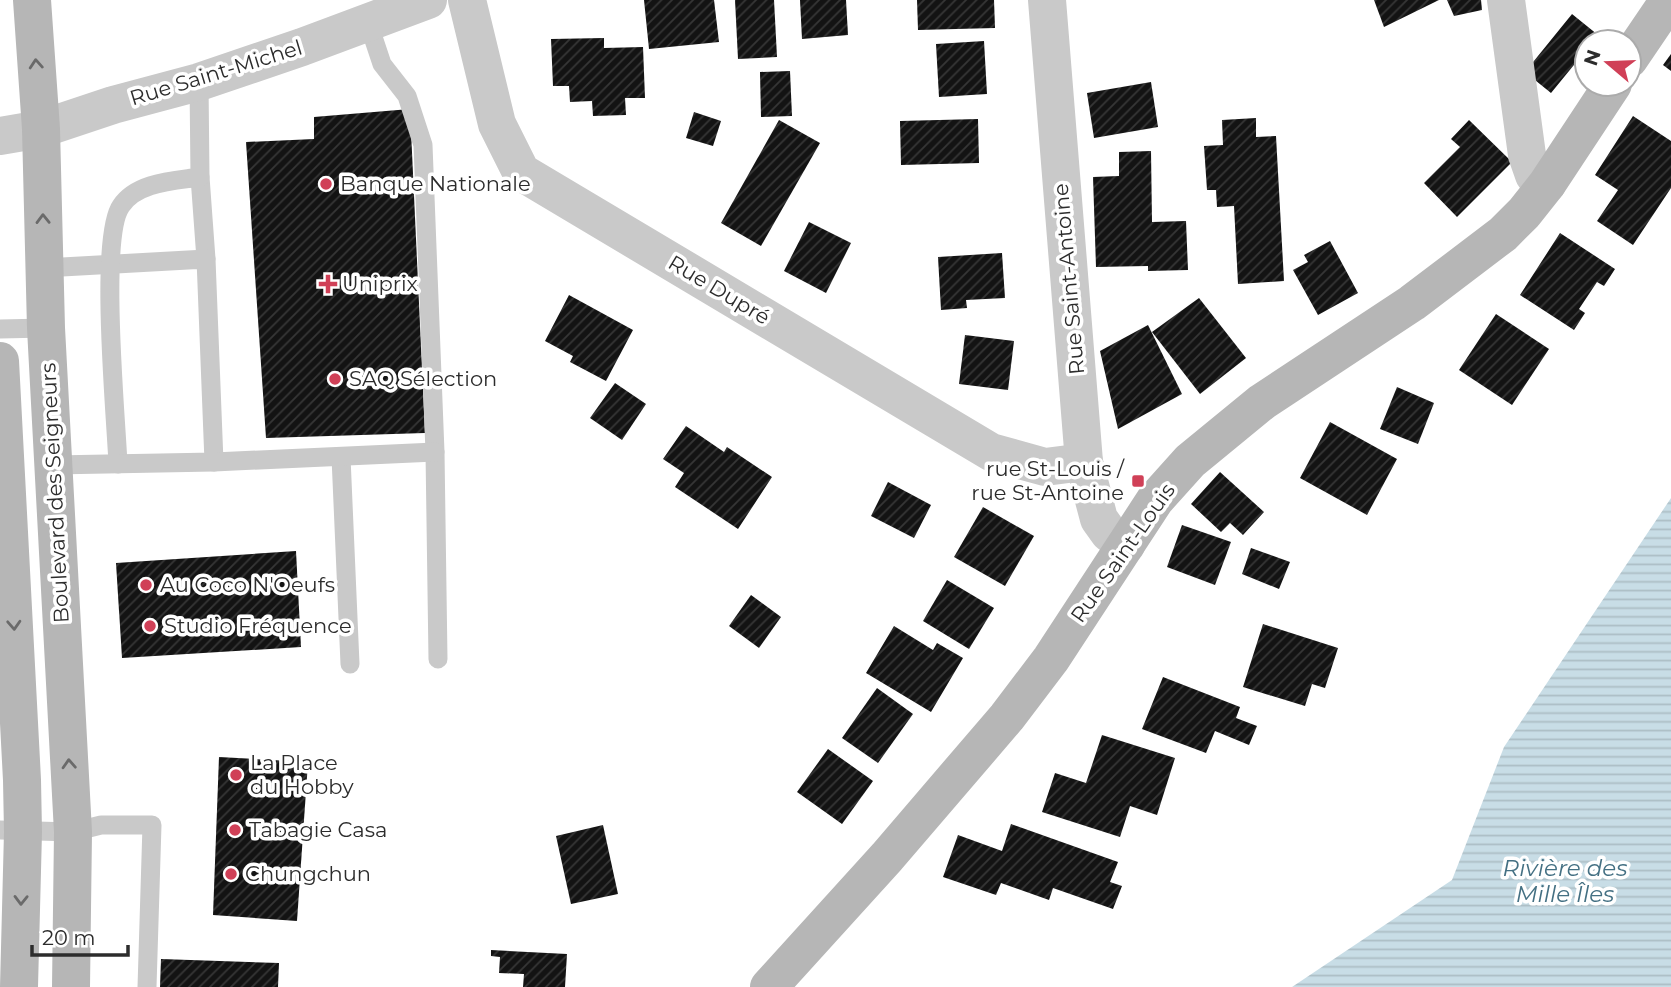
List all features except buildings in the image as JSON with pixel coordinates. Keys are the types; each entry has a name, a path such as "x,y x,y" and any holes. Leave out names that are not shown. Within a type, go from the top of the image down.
{"main road":[{"name":"Boulevard des Seigneurs","path":"32,0 41,129 46,328 73,832 71,987"},
{"path":"1643,38 1669,0"},
{"name":"Rue Saint-Louis","path":"769,987 1007,717 1051,659 1160,495 1199,453 1262,402 1391,318 1471,260 1517,220 1547,184 1604,98"},
{"path":"0,361 11,831 19,987"}],"street":[{"name":"Rue Saint-Michel","path":"0,136 41,129 113,105 199,82 428,0"},
{"name":"Rue Dupré","path":"467,0 497,124 521,172 992,452 1045,467 1084,462"},
{"name":"Rue Saint-Antoine","path":"1046,0 1084,462 1101,524 1126,545"},
{"path":"1506,0 1527,155 1534,175 1547,184"}],"lane":[{"path":"368,22 382,64 407,96 423,145 435,452 438,659"},
{"path":"199,82 200,177 214,462"},
{"path":"118,464 109,264 114,226 120,207 134,193 161,183 200,177"},
{"path":"44,268 206,259"},
{"path":"0,329 46,328"},
{"path":"53,465 214,462 435,452"},
{"path":"341,457 350,664"},
{"path":"11,831 73,832 102,825 152,825 147,987"}],"water":[{"name":"Rivière des Mille Îles","path":"1671,498 1671,987 1292,987 1452,880 1504,747"}],"place":[{"name":"Banque Nationale","path":"326,184"},
{"name":"Uniprix","path":"328,284"},
{"name":"SAQ Sélection","path":"335,379"},
{"name":"rue St-Louis / rue St-Antoine","path":"1138,481"},
{"name":"Au Coco N'Oeufs","path":"146,585"},
{"name":"Studio Fréquence","path":"150,626"},
{"name":"La Place du Hobby","path":"236,775"},
{"name":"Tabagie Casa","path":"235,830"},
{"name":"Chungchun","path":"231,874"}]}
